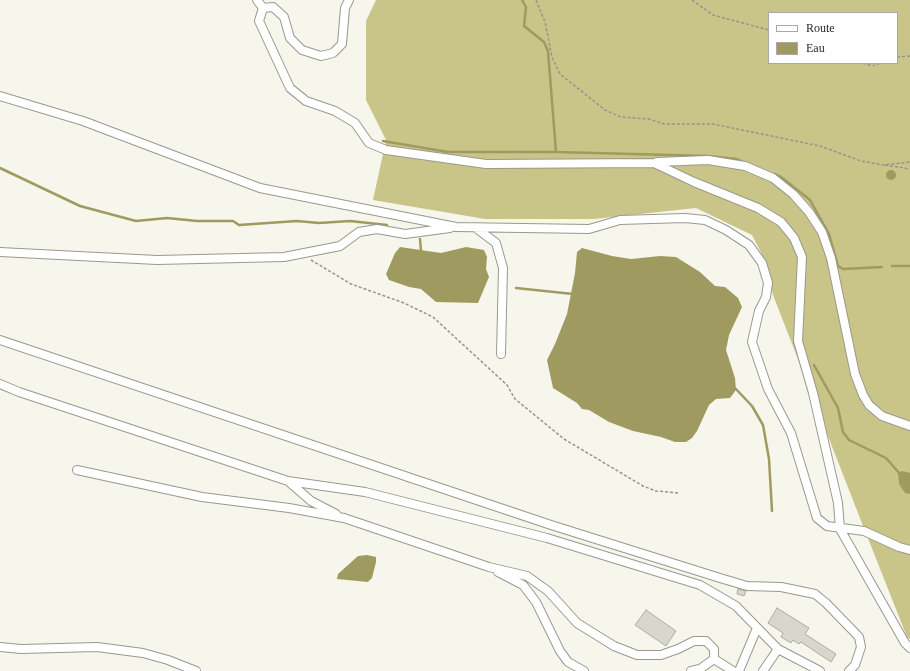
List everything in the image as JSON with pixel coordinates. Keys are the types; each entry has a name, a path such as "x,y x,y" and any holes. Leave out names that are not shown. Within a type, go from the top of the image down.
{"lane":[{"path":"257,0 263,8"},
{"path":"263,8 273,7 284,17 290,38 302,50 321,56 333,52 342,44 345,8 349,0"},
{"path":"263,8 259,21 290,88 306,101 335,111 355,123 369,143 386,150 486,164 708,160 745,166 773,178 793,194 809,212 822,232 831,258 855,374 863,395 869,405 882,416 910,426"},
{"path":"0,96 83,121 260,188 456,227 589,229 620,220 685,218 705,220 749,245 762,264 768,283 766,297 759,311 752,342 768,388 791,433 817,518 827,526 840,529 864,531 899,547 910,550"},
{"path":"654,162 694,182 758,208 780,222 794,238 802,257 798,341 813,393 836,496 840,529 905,643 910,648"},
{"path":"0,252 157,260 284,257 340,246 360,232 377,229 405,234 456,227"},
{"path":"475,228 496,243 503,268 501,354"},
{"path":"0,340 543,522 720,578 747,586 781,586 815,594 826,603 859,637 861,647 855,665 849,671"},
{"path":"0,384 19,392 288,481 365,492 547,538 700,585 736,606 778,649 820,671"},
{"path":"77,470 202,497 289,508 344,518 489,567 527,576 548,591 577,622 614,646 637,655 661,654 678,649 694,641 706,641 714,649 714,659"},
{"path":"288,481 312,501 344,518"},
{"path":"489,567 523,585 536,602 560,651 568,662 584,671"},
{"path":"739,671 757,628"},
{"path":"0,647 21,649 97,647 143,653 168,660 196,671"},
{"path":"763,671 778,649"},
{"path":"691,671 700,669 714,659"},
{"path":"714,659 733,671"}],"path":[{"path":"536,0 545,22 552,57 560,74 605,110 621,116 649,119 664,124 713,124 820,146 861,160 910,169"},
{"path":"692,0 713,15 768,30"},
{"path":"898,57 910,56"},
{"path":"866,64 872,66 877,64"},
{"path":"883,165 910,162"},
{"path":"300,254 351,284 404,303 433,317 507,385 515,399 564,439 643,486 656,491 679,493"}],"shaded area":[{"path":"376,0 910,0 910,639 907,637 773,295 767,264 752,235 696,208 594,219 485,219 373,200 386,140 366,100 366,21"}],"water":[{"path":"889,170 893,170 895,171 895,179 889,180 886,177 886,173"},
{"path":"400,247 441,253 466,247 484,250 487,257 486,269 489,277 478,303 436,302 421,289 409,287 389,280 386,274 395,253"},
{"path":"582,248 612,256 631,259 660,256 676,257 700,272 715,286 725,287 738,298 742,307 729,335 726,350 735,378 736,390 730,398 716,399 709,405 697,431 692,438 686,442 675,442 661,437 633,431 609,422 589,410 582,409 577,403 553,388 547,360 567,314 575,273 577,252"},
{"path":"902,471 910,473 910,494 905,493 899,484 898,473"},
{"path":"367,555 376,557 372,578 368,582 337,579 338,574 358,556"}],"building":[{"path":"738,589 746,591 744,596 737,594"},
{"path":"777,608 809,628 805,634 836,654 831,662 801,642 799,644 793,640 791,643 781,637 783,633 768,623"},
{"path":"646,610 676,631 666,646 635,625"}],"waterway":[{"path":"522,0 526,7 524,26 544,42 548,51 556,152 708,156 737,159 745,163"},
{"path":"383,141 448,152 556,152"},
{"path":"0,168 80,206 136,221 167,218 197,221 233,221 239,225 297,221 319,223 350,221 387,225"},
{"path":"774,174 781,177 810,200 829,234 838,266 843,269 882,267"},
{"path":"420,239 421,251"},
{"path":"892,266 910,266"},
{"path":"516,288 573,294"},
{"path":"814,365 838,408 843,432 849,440 886,458 900,474"},
{"path":"735,388 752,406 763,425 769,459 772,511"}]}
